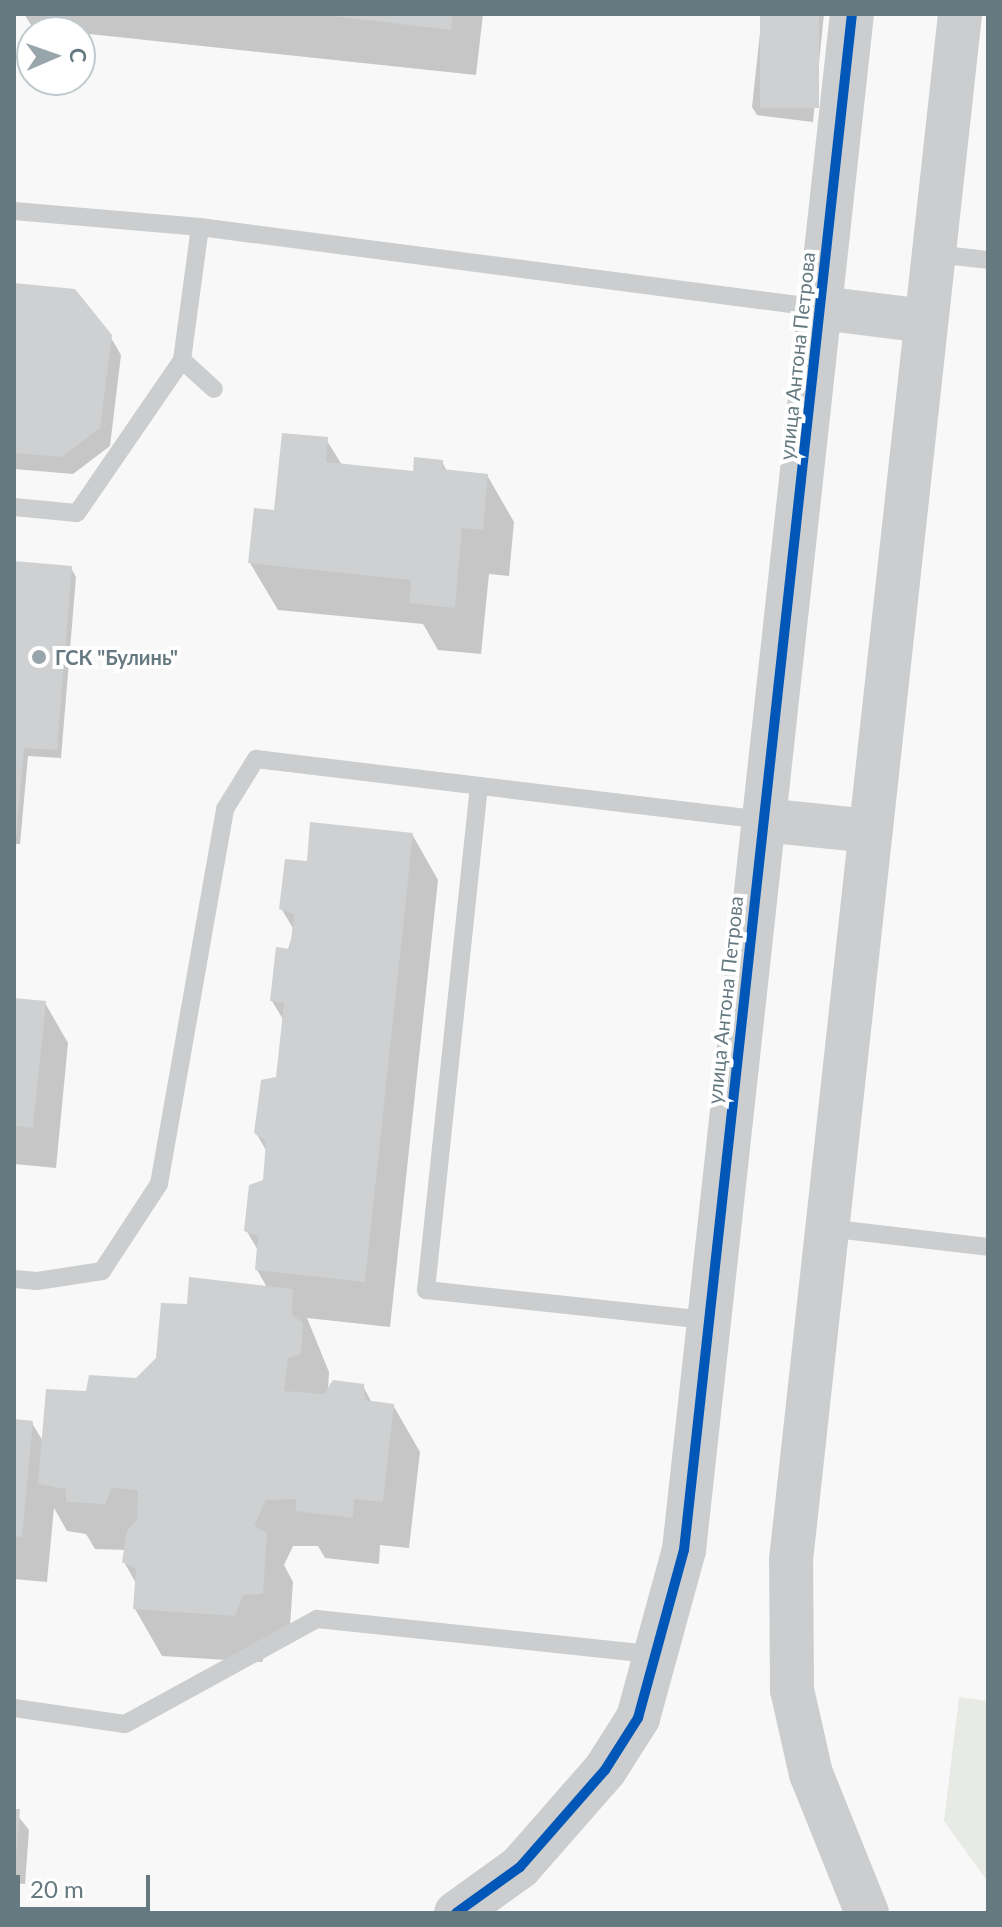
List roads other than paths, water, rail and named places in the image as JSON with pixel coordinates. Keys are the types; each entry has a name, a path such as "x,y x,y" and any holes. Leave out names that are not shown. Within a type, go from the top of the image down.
{"street":[{"name":"улица Антона Петрова","path":"456,1913 520,1867 605,1770 638,1718 684,1550 852,14"},
{"path":"867,1913 811,1774 792,1690 791,1560 960,14"},
{"path":"821,308 926,321"},
{"path":"763,820 870,831"}],"lane":[{"path":"14,211 200,227 821,308"},
{"path":"14,507 77,513 182,360 200,227"},
{"path":"934,254 988,260"},
{"path":"182,360 214,389"},
{"path":"14,1279 37,1281 102,1271 159,1184 225,809 256,759 763,820"},
{"path":"479,786 426,1290 708,1320"},
{"path":"827,1228 988,1247"},
{"path":"14,1708 125,1724 317,1619 657,1655"}],"place":[{"name":"ГСК \"Булинь\"","path":"39,657"}]}
